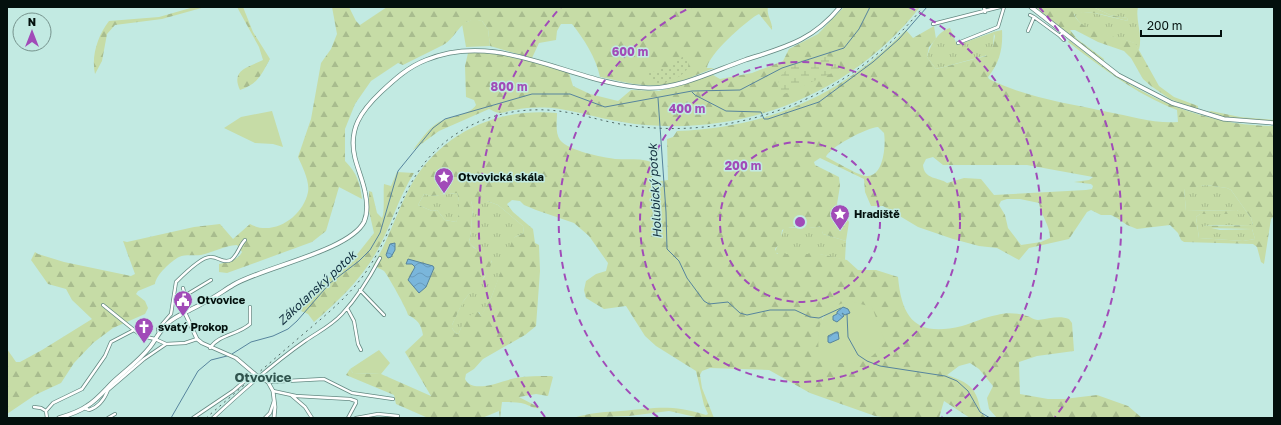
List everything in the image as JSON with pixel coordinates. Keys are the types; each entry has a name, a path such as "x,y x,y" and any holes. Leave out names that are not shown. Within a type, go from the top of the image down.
{"main road":[{"path":"60,418 84,408 106,390 149,348 159,333 169,322 246,278 287,262 318,253 349,237 360,227 364,222 367,205 364,185 354,148 354,134 358,120 367,105 397,77 421,62 453,52 481,50 512,55 603,81 634,87 664,87 796,43 824,24 840,7"},
{"path":"1031,7 1118,75 1172,103 1224,119 1274,123"}],"street":[{"path":"984,7 985,12"},
{"path":"933,24 1000,7"},
{"path":"958,43 998,27 1004,7"},
{"path":"1030,14 1064,40"},
{"path":"1028,31 1034,17"},
{"path":"1060,36 1063,32"},
{"path":"159,333 158,329 170,314 176,282 206,257 214,257 223,261 230,260 235,256 245,240"},
{"path":"213,418 259,377 306,340 321,332 347,308 380,258"},
{"path":"186,295 211,280"},
{"path":"183,288 186,295 187,312 197,339 210,348 240,361 259,377 268,382 273,391 274,418"},
{"path":"360,290 384,315"},
{"path":"103,305 142,336 155,339 166,344 185,343 197,339"},
{"path":"210,348 217,340 242,331 250,324 250,307"},
{"path":"347,308 354,321 358,344 361,350"},
{"path":"47,418 46,411 53,403 82,389 105,356 111,342 134,330"},
{"path":"84,408 89,410 97,406 105,398 106,390 144,358 166,344"},
{"path":"193,418 233,391 254,373"},
{"path":"268,382 324,379 352,393 393,398"},
{"path":"273,391 291,395 326,396 356,401 355,406 348,418"},
{"path":"291,395 305,406 312,418"},
{"path":"265,418 270,413 274,400"},
{"path":"34,407 41,408 46,411"},
{"path":"108,418 116,414"},
{"path":"356,418 378,414 398,416"}],"green space":[{"path":"194,7 205,7 162,19 115,25 107,34 102,61 95,74 94,60 96,46 109,21 159,17"},
{"path":"237,7 243,7 253,32 270,59 255,82 240,90 238,83 239,73 247,67 263,60 259,47"},
{"path":"332,7 349,7 356,21 360,25 387,7 768,7 772,30 759,14 736,31 720,47 709,62 707,68 714,68 675,83 645,85 600,77 596,63 589,49 572,24 561,24 557,31 556,40 539,43 532,58 490,46 488,29 482,21 468,21 443,45 403,65 398,63 371,81 355,104 345,129 345,161 357,178 362,199 339,187 326,231 312,242 227,273 219,272 219,264 232,261 240,255 242,252 237,245 201,255 179,257 164,269 156,280 155,284 138,291 136,294 145,301 148,308 145,314 113,328 93,343 74,363 61,383 35,395 7,414 7,349 16,362 20,362 92,319 72,300 66,289 48,284 31,260 35,252 64,262 131,276 135,274 123,241 127,242 194,227 220,224 233,239 250,224 268,228 277,226 294,217 305,201 308,192 308,183 298,157 311,119 321,63 331,49 337,34"},
{"path":"844,7 907,7 912,10 920,7 894,36 865,62 833,83 798,100 762,114 724,122 686,126 635,124 554,108 526,108 511,110 504,113 489,109 439,131 413,150 433,126 446,119 463,114 473,109 476,105 474,100 466,97 465,66 468,53 493,53 532,61 569,73 573,86 590,94 618,101 631,90 659,91 713,75 720,79 752,73 783,61 789,49 818,34"},
{"path":"1035,7 1093,7 1110,15 1127,18 1128,21 1087,12 1074,14 1084,26 1092,30 1135,43 1159,86 1174,97 1198,106 1198,110 1170,99 1151,86 1143,79 1131,58 1124,51 1098,42 1075,30 1070,30 1077,39 1104,59 1103,62"},
{"path":"1093,7 1138,7 1137,17 1140,38 1139,50 1134,43 1100,34 1084,26 1074,13 1094,13 1128,21 1127,18 1110,15"},
{"path":"474,19 482,21 488,29 490,46 466,47 462,24"},
{"path":"934,26 936,39 929,47 927,57 936,69 986,56 993,46 995,36 993,32 1002,30 1000,55 988,77 989,79 1003,86 1047,99 1160,122 1178,122 1177,110 1162,104 1120,80 1068,42 1069,40 1123,80 1164,102 1218,120 1274,126 1274,216 1271,219 1264,264 1261,262 1257,247 1253,244 1184,242 1170,225 1137,229 1127,225 1111,215 1101,215 1091,210 1087,212 1069,239 1029,248 1019,260 997,248 979,246 918,227 883,206 871,206 865,192 864,179 820,158 814,162 815,165 839,177 840,186 837,204 849,222 846,241 823,234 820,226 811,228 786,228 782,230 780,243 775,249 777,254 820,254 847,260 858,270 876,270 898,277 903,304 908,314 915,322 923,327 946,329 1008,313 1028,316 1037,320 1058,317 1069,319 1072,323 1074,351 1037,356 1019,362 1020,394 1048,399 1064,399 1097,395 1128,406 1142,418 997,418 989,409 987,398 993,386 979,369 970,363 959,366 947,375 968,384 971,387 986,418 970,418 944,401 939,418 889,418 875,416 810,393 769,370 710,368 702,371 700,375 702,388 714,418 700,418 669,411 629,416 573,418 597,413 664,408 683,409 706,415 708,414 704,405 696,371 656,346 645,336 626,306 604,309 586,298 584,290 586,281 596,274 606,271 608,263 589,236 574,223 536,210 524,205 520,201 512,200 507,204 513,212 533,229 535,243 539,245 540,271 536,326 525,335 483,359 474,369 466,374 465,379 469,384 481,386 520,377 551,376 553,377 548,396 536,394 519,397 540,408 534,408 525,404 514,402 502,402 500,418 499,411 482,418 428,418 396,404 394,395 346,375 350,369 353,373 381,374 431,396 405,352 423,335 420,325 408,315 384,271 373,266 409,189 421,170 436,153 453,139 471,128 491,120 513,115 535,112 557,113 557,134 564,144 586,153 602,157 652,162 651,172 654,182 668,180 667,139 673,137 677,131 743,123 773,115 802,104 829,90 855,73 881,53 906,30 913,38","holes":["878,127 884,133 884,152 877,172 866,176 858,174 826,157 828,153 841,144 858,134","933,157 943,165 1027,165 1093,177 1089,180 1074,182 1091,184 1093,186 1092,189 1086,190 994,195 981,179 964,178 947,183 929,176 924,170 923,165 926,159","1206,185 1227,188 1231,190 1251,218 1253,225 1203,226 1204,228 1252,229 1255,239 1243,241 1199,238 1196,217 1200,214 1242,213 1237,210 1186,211 1184,189","457,193 459,208 456,222 445,220 437,210 432,211 418,205 424,194 431,196","1007,199 1020,199 1039,203 1049,229 1050,238 1041,242 1021,245 1008,228 1005,215 999,205 1001,201","472,201 487,201 498,205 523,226 524,233 515,237 512,241 491,298 481,316 478,312 468,317 459,333 456,334 452,328 452,325 460,307 487,273 492,260 491,254 474,248 469,242 473,210","867,305 822,320 823,316"]},
{"path":"950,28 957,45 994,32 993,46 988,55 936,69 927,57 928,53 938,36"},
{"path":"685,55 688,61 688,67 686,71 676,78 659,85 647,77 649,73 676,64 677,58 678,60"},
{"path":"820,56 837,57 840,62 839,70 782,95 778,95 779,77 796,62"},
{"path":"272,111 283,147 273,144 255,143 224,128 241,117"},
{"path":"1211,111 1240,117 1274,120 1274,122 1226,118 1210,114 1208,112"},
{"path":"397,172 414,173 403,192 371,262 340,298 314,322 308,314 301,311 310,292 351,262 374,233 369,211 369,191 372,192 377,213 382,218 384,184 391,186"},
{"path":"1206,185 1231,190 1251,218 1253,225 1203,226 1220,230 1252,229 1255,239 1243,241 1199,238 1196,217 1200,214 1242,214 1237,210 1186,211 1184,188"},
{"path":"457,193 460,208 459,216 456,222 445,220 437,210 432,211 418,205 424,194 431,196"},
{"path":"472,201 487,201 498,205 523,226 524,233 515,237 491,298 481,317 479,312 461,328 459,333 456,334 452,328 452,325 462,303 478,282 484,278 492,261 473,247 469,242 473,210"},
{"path":"821,226 823,234 846,241 845,260 819,254 780,255 775,252 784,228 811,228"},
{"path":"849,301 872,307 885,342 870,358 864,361 835,363 819,358 818,338 821,322 825,315 831,310 838,305"},
{"path":"379,350 390,363 381,374 353,373 350,369"}],"water":[{"path":"395,243 395,250 391,257 388,258 386,255 390,244"},
{"path":"408,259 433,266 434,268 426,287 419,293 408,280 415,267 412,264 406,264"},
{"path":"843,307 848,309 850,313 845,315 842,313 844,316 837,322 833,320 833,316"},
{"path":"838,332 839,339 830,343 828,342 828,336"}],"waterway":[{"name":"Zákolanský potok","path":"232,354 251,342 273,336 288,329 297,321 330,283 359,261 370,250 380,233 398,171 433,128 445,119 532,94 570,94 605,107 692,91 740,90 782,68 844,48 859,29 870,7"},
{"path":"692,92 726,111 761,112 764,119 819,102 873,62 899,39 927,7"},
{"name":"Holubický potok","path":"658,98 666,212 667,249 679,261 687,278 704,301 709,304 728,302 740,313 747,315 770,310 795,310 810,317 819,318 841,308"},
{"name":"Holubický potok","path":"847,314 848,337 858,355 867,361 880,366 945,376 957,381 968,391 980,412 990,418"},
{"name":"Zákolanský potok","path":"171,418 198,371 211,360 227,356"}],"railway":[{"path":"206,418 353,289 374,259 385,239 414,178 427,160 444,143 466,128 487,118 510,112 534,110 567,112 633,126 674,129 715,126 755,118 793,105 830,87 864,65 895,38 923,7"}],"place":[{"name":"Otvovická skála","path":"444,194"},
{"name":"Hradiště","path":"840,231"},
{"name":"Otvovice","path":"183,317"},
{"name":"svatý Prokop","path":"144,344"}],"district":[{"name":"Otvovice","path":"263,377"}]}
